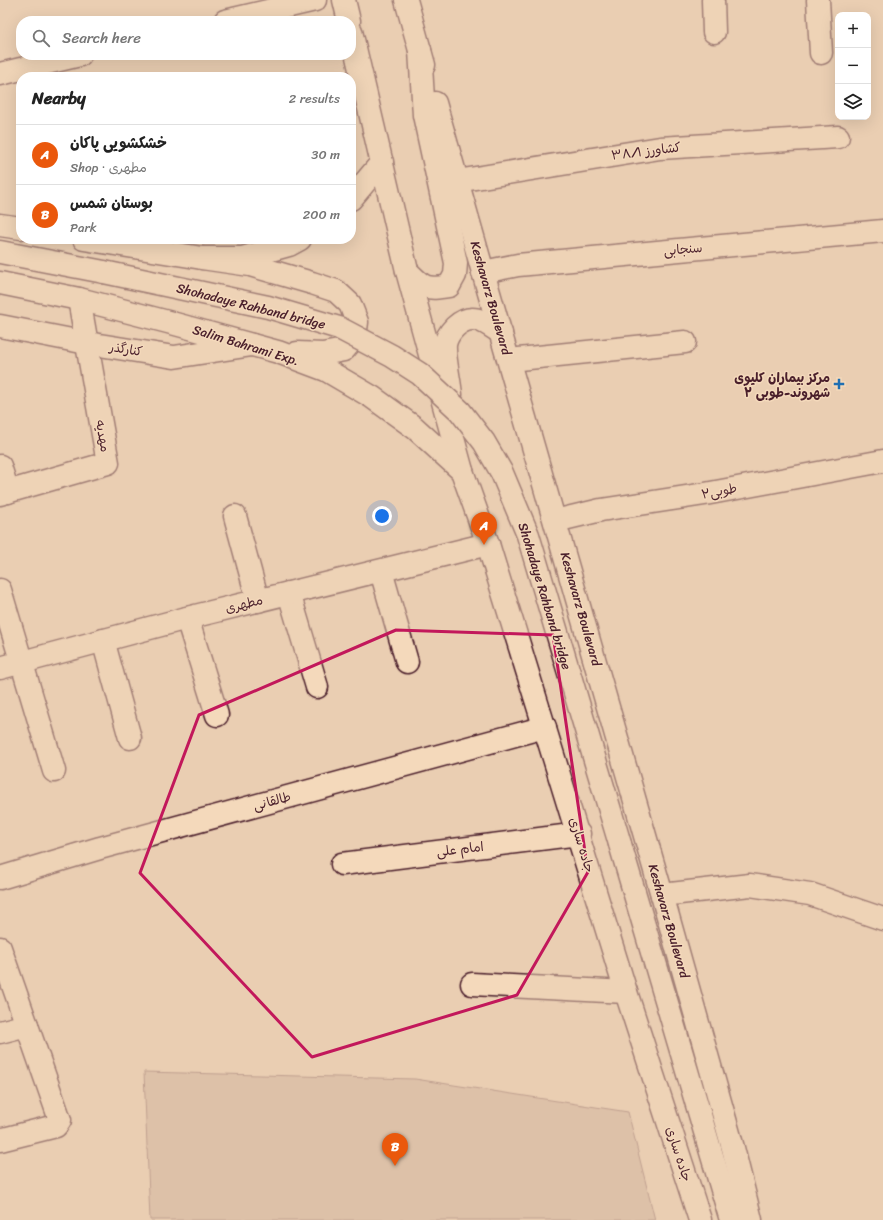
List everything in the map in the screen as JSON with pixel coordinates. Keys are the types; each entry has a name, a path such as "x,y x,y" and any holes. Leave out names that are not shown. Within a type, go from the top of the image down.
{"main road":[{"path":"246,16 315,0"},
{"path":"344,0 348,16"},
{"name":"Keshavarz Boulevard","path":"406,0 662,895 733,1148 751,1220"},
{"path":"713,0 714,32"},
{"path":"818,0 821,53"},
{"path":"407,271 419,283 431,289 449,286 455,275 456,263 424,115 420,50"},
{"path":"356,52 407,271 462,471"},
{"path":"0,74 59,60"},
{"name":"کشاورز ۳۸/۱","path":"457,181 660,148 838,137"},
{"path":"356,193 382,162"},
{"path":"0,216 16,221"},
{"path":"0,225 16,227"},
{"name":"سنجابی","path":"483,272 518,265 883,230"},
{"path":"115,244 250,265 336,291 350,304 357,322 355,337 344,350 323,354 278,352"},
{"path":"202,258 242,258 291,244"},
{"name":"Shohadaye Rahband bridge","path":"0,252 261,305 339,328 392,356 420,374 460,411 484,442 502,473 528,535 731,1220"},
{"name":"Salim Bahrami Exp.","path":"0,283 79,299 252,345 278,352 326,370 372,397 415,428 462,471"},
{"name":"مهدیه","path":"4,493 108,463 79,299"},
{"path":"462,471 445,345 449,333 459,323 472,317 479,319 502,333"},
{"name":"کنارگذر","path":"0,326 87,343 174,357 252,345"},
{"path":"510,360 685,342"},
{"name":"طوبی۲","path":"555,521 601,510 705,494 883,461"},
{"path":"0,466 4,493"},
{"name":"جاده ساری","path":"462,471 488,544 579,834 626,992 700,1220"},
{"path":"235,516 258,601"},
{"name":"مطهری","path":"0,668 187,618 488,544"},
{"path":"381,571 407,662"},
{"path":"0,590 54,772"},
{"path":"289,593 317,687"},
{"path":"187,618 217,715"},
{"path":"103,640 130,738"},
{"name":"طالقانی","path":"0,878 100,848 545,727"},
{"name":"امام علی","path":"342,864 579,834"},
{"path":"662,895 750,885 810,894 883,919"},
{"path":"0,948 60,1120 56,1126 0,1140"},
{"path":"472,984 626,992"},
{"path":"0,1032 27,1025"}],"highlighted area":[{"path":"396,630 553,635 588,872 517,995 312,1057 140,873 199,715"}],"shaded area":[{"path":"144,1072 415,1079 628,1112 655,1220 150,1220"}],"place":[{"name":"مرکز بیماران کلیوی شهروند-طوبی ۲","path":"839,384"},
{"name":"خشکشویی پاکان","path":"484,545"},
{"name":"بوستان شمس","path":"395,1166"}]}
